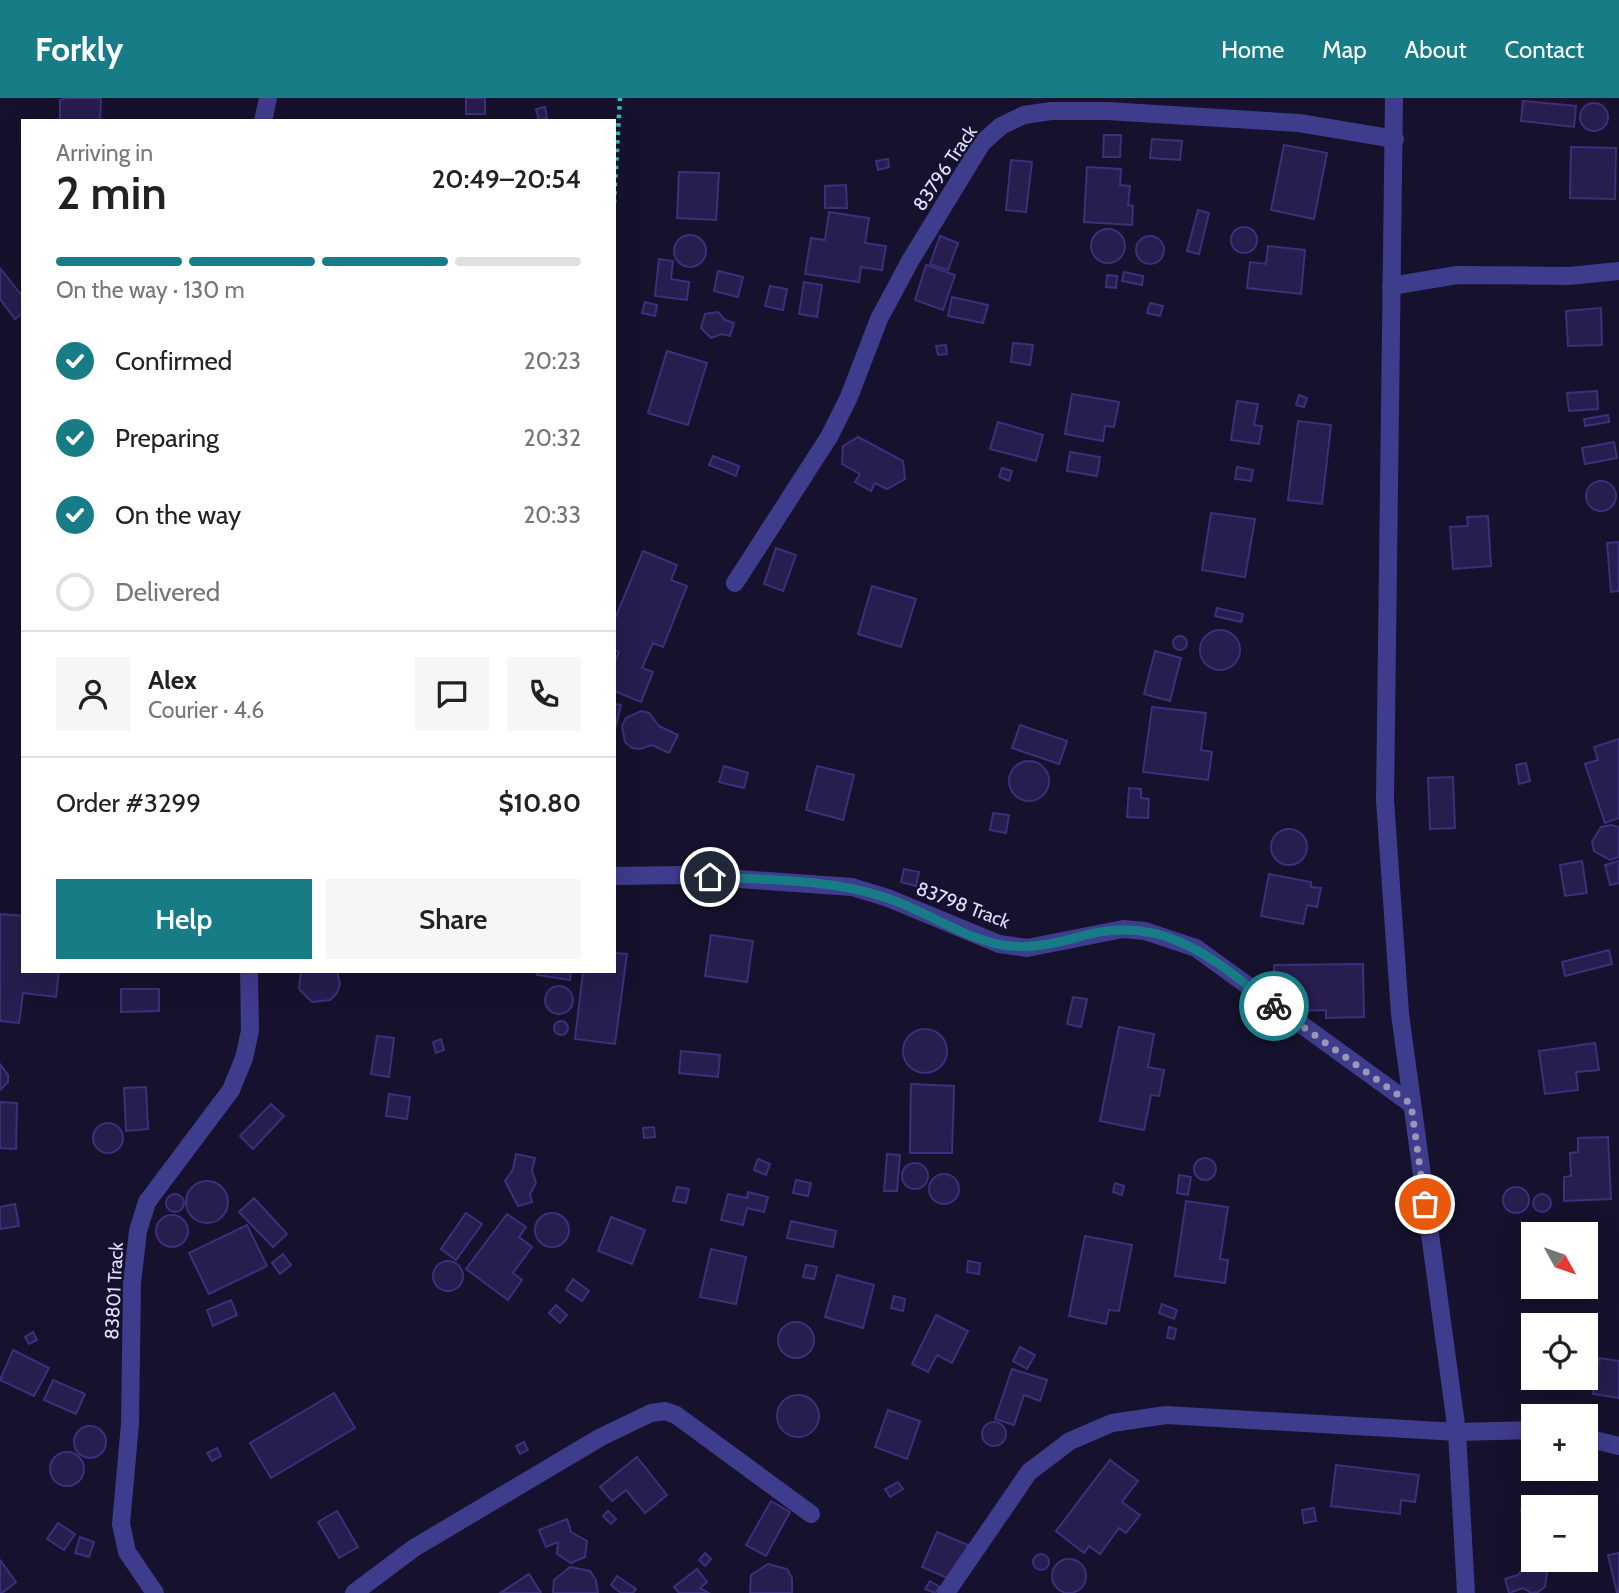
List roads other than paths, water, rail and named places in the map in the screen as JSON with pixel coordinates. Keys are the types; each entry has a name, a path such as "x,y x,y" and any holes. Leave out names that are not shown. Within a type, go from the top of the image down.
{"street":[{"path":"263,119 268,98"},
{"path":"1394,98 1385,800 1400,1014 1457,1432 1466,1593"},
{"name":"83796 Track","path":"735,583 829,437 849,397 879,319 910,261 982,143 1000,126 1024,115 1107,111 1299,123 1395,139"},
{"path":"1391,286 1457,275 1569,276 1619,271"},
{"name":"83798 Track","path":"616,876 684,875 852,887 888,898 999,944 1027,948 1123,929 1145,931 1180,941 1209,956 1411,1104"},
{"name":"83801 Track","path":"155,1593 127,1552 121,1524 130,1424 131,1283 138,1231 147,1202 231,1090 244,1058 250,1031 249,973"},
{"path":"354,1593 414,1548 601,1437 651,1413 665,1411 676,1415 811,1514"},
{"path":"946,1593 1029,1472 1070,1440 1112,1423 1166,1415 1457,1432 1521,1430"},
{"path":"1598,1441 1619,1446"}]}
